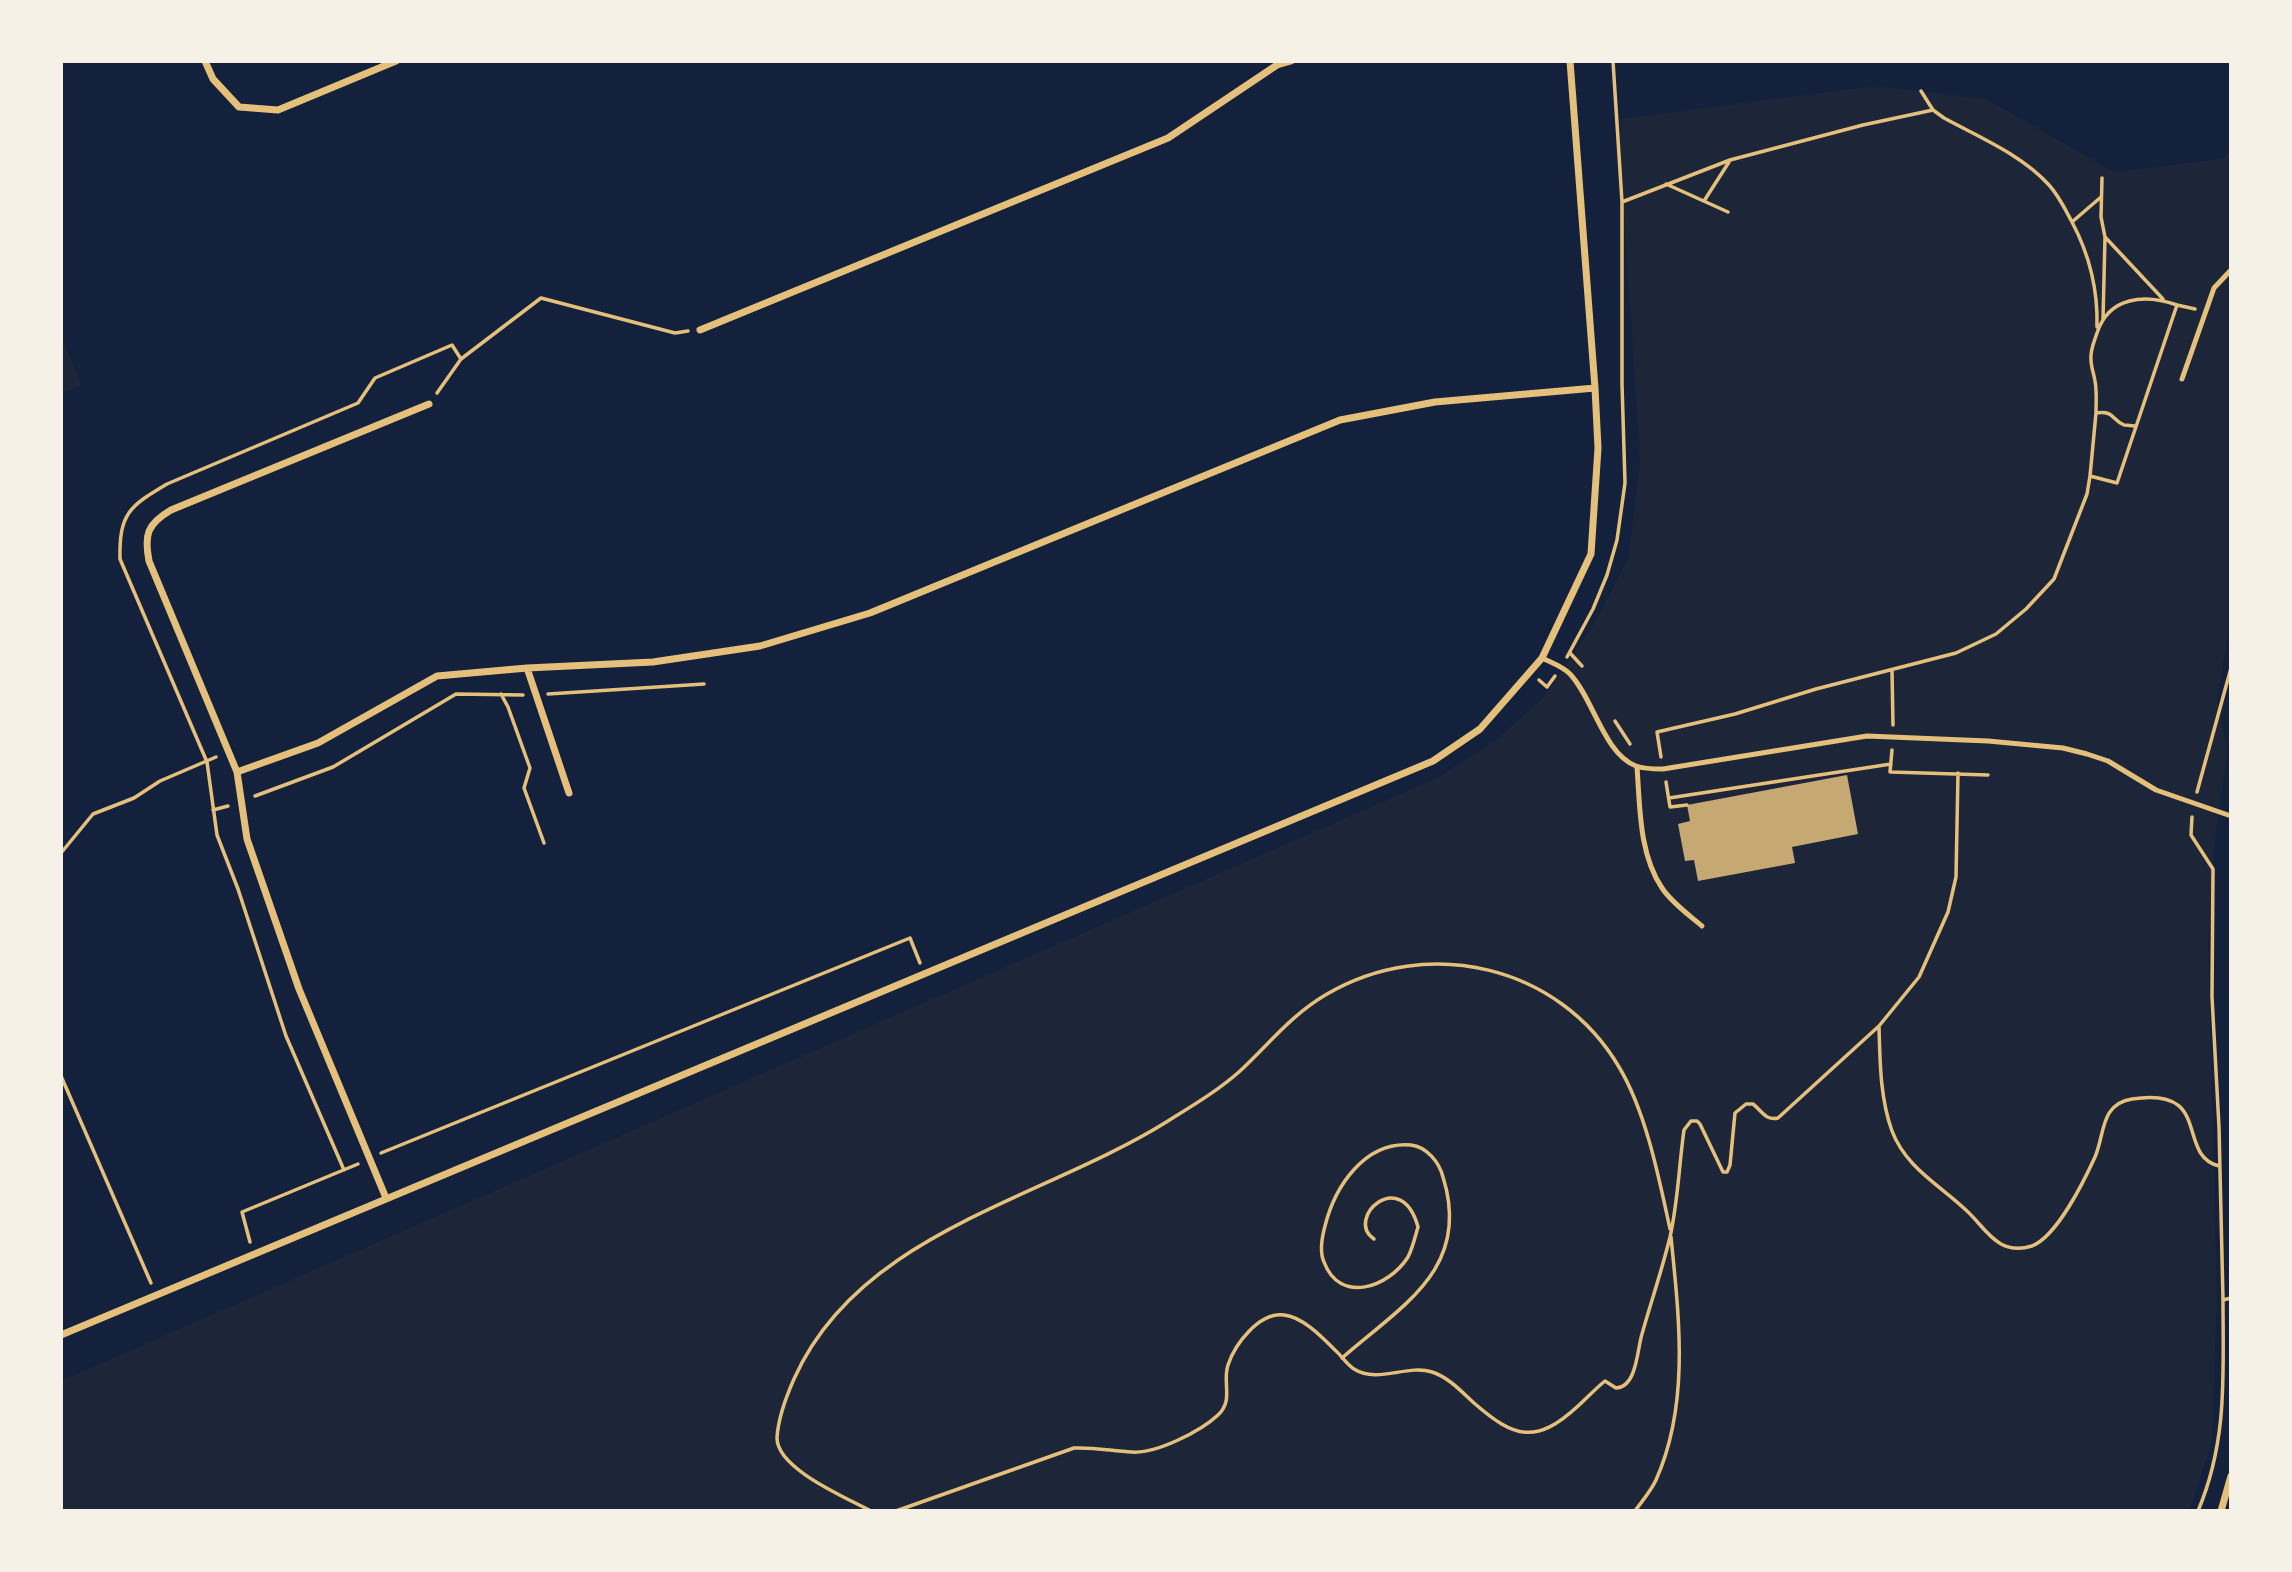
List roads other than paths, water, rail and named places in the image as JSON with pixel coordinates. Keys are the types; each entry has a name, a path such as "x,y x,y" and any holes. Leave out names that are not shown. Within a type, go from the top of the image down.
{"street":[{"path":"205,61 212,79 239,107 278,110 396,61"},
{"path":"700,330 1168,138 1277,65 1291,61"},
{"path":"61,1335 1433,761 1480,729 1542,658 1591,554 1598,448 1570,61"},
{"path":"237,772 318,743 437,676 527,668 653,662 760,646 870,613 1340,420 1435,402 1595,388"},
{"path":"386,1198 299,989 247,839 237,772 149,561 145,543 156,519 171,510 429,404"},
{"path":"527,668 569,793"},
{"path":"2221,1511 2231,1476"}],"lane":[{"path":"2182,379 2214,288 2231,270"},
{"path":"1542,658 1572,676 1622,759 1637,767 1663,769 1867,736 1989,741 2063,748 2087,754 2108,761 2156,790 2231,816"},
{"path":"1637,767 1644,843 1651,869 1664,891 1702,926"}]}
